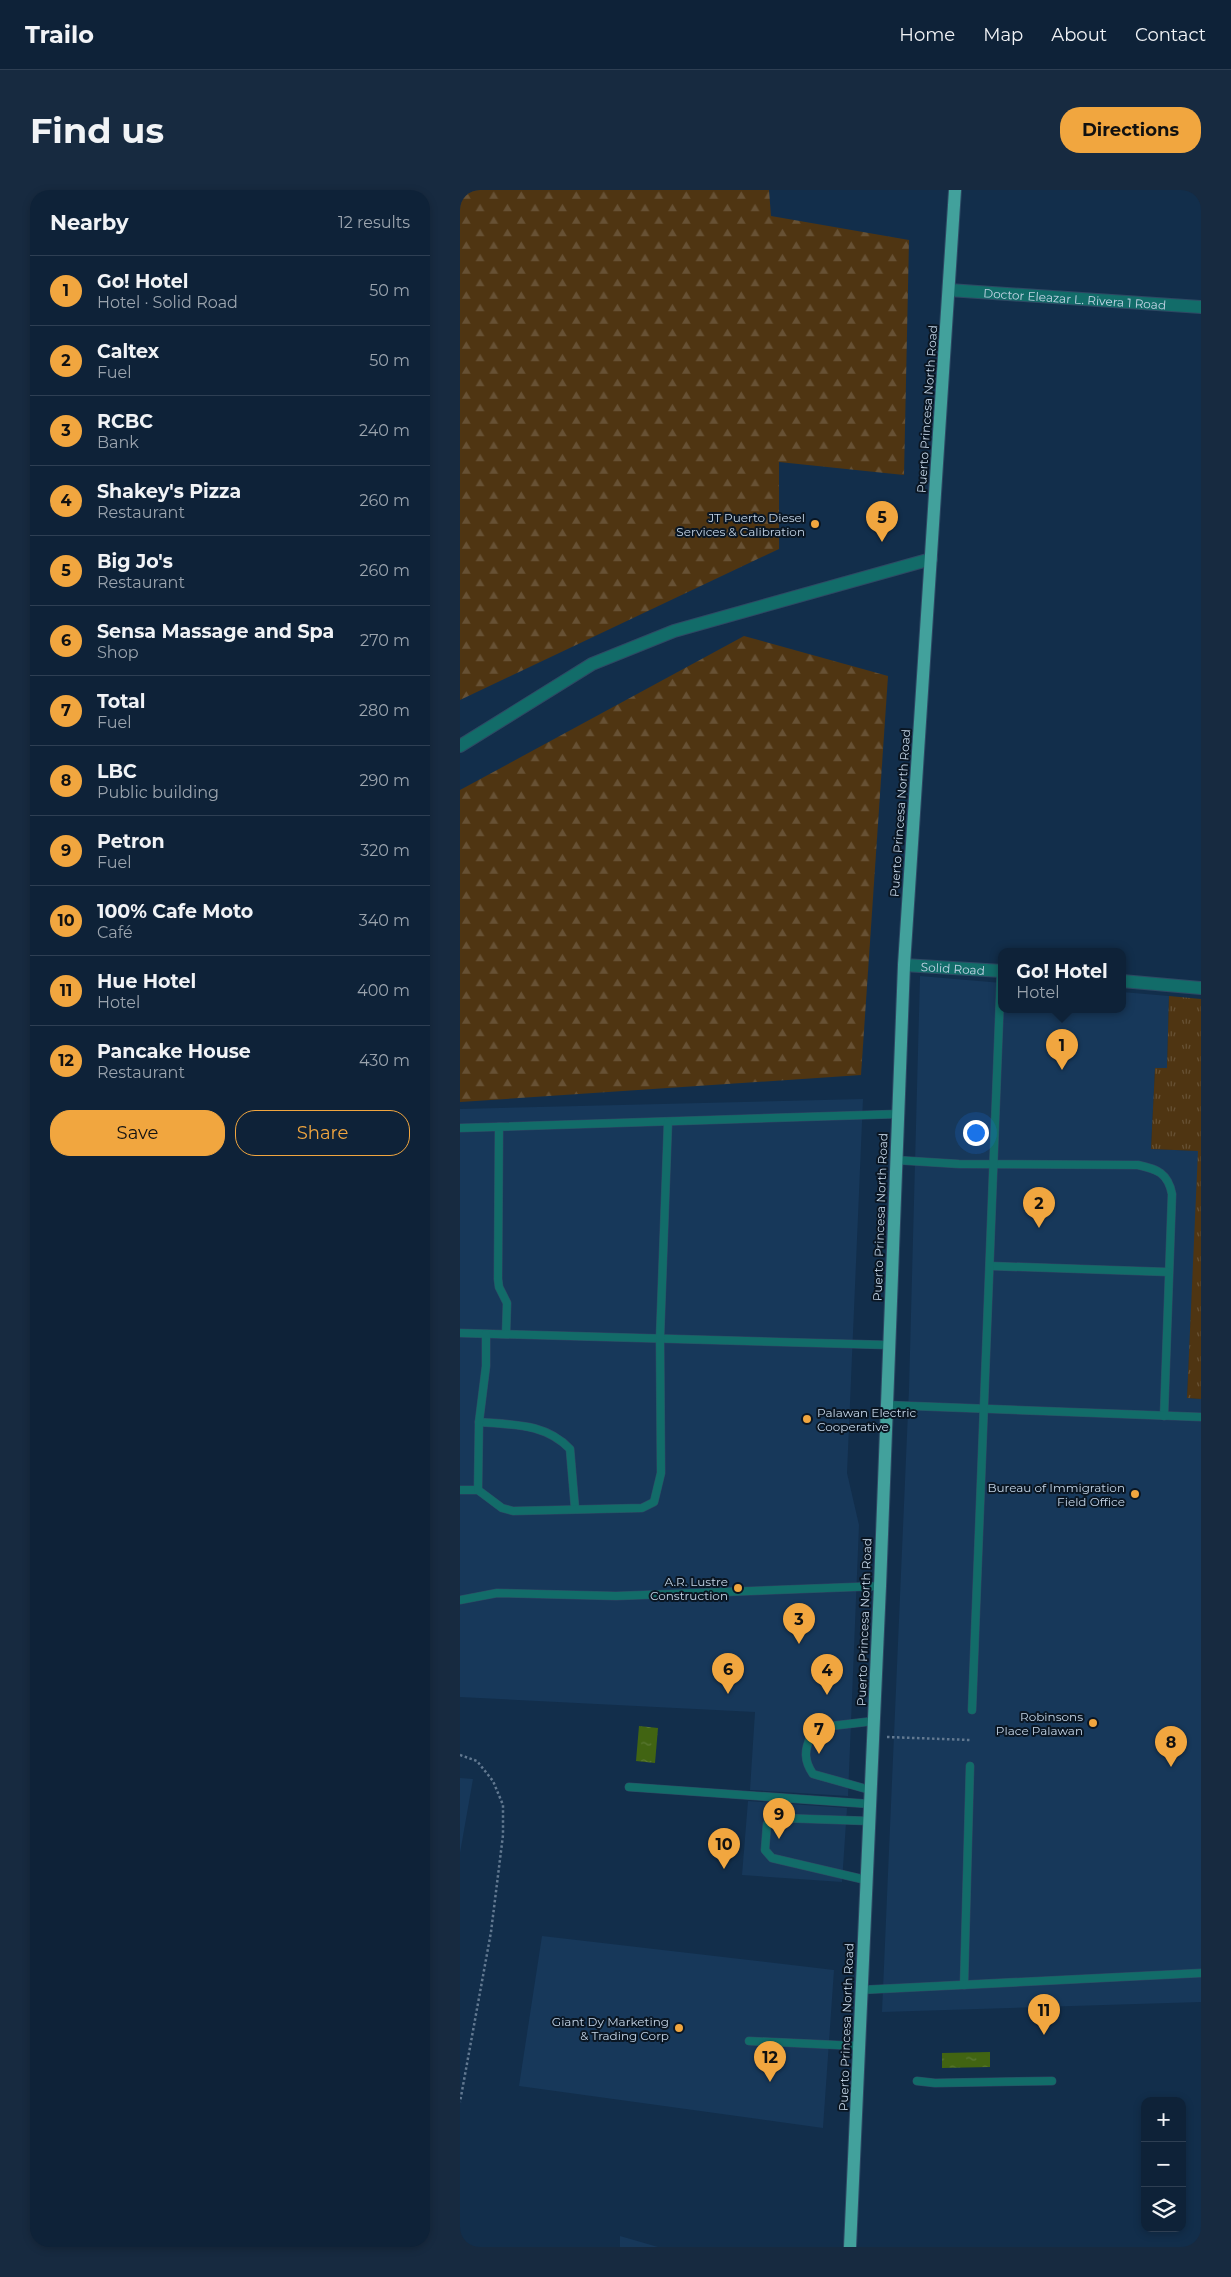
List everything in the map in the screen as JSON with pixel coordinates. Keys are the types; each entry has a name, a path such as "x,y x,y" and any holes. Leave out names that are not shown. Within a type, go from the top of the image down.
{"main road":[{"name":"Puerto Princesa North Road","path":"850,2247 860,1990 880,1586 904,966 955,190"}],"street":[{"name":"Doctor Eleazar L. Rivera 1 Road","path":"949,290 1201,308"},
{"path":"460,746 592,664 651,640 674,631 931,559"},
{"name":"Solid Road","path":"904,966 998,971"},
{"path":"1126,981 1201,988"}],"lane":[{"path":"972,1710 986,1408 1000,1013"},
{"path":"460,1128 898,1114"},
{"path":"460,1490 478,1490 506,1511 642,1508 654,1502 661,1473 660,1338 668,1122"},
{"path":"498,1127 498,1279 499,1287 507,1303 506,1334"},
{"path":"895,1160 995,1165 1138,1165 1153,1168 1163,1174 1170,1182 1172,1194 1164,1416"},
{"path":"991,1266 1168,1272"},
{"path":"460,1333 888,1344"},
{"path":"478,1490 479,1422 486,1366 486,1334"},
{"path":"886,1405 1201,1417"},
{"path":"479,1422 541,1429 560,1438 570,1449 575,1508"},
{"path":"460,1600 497,1593 616,1596 880,1586"},
{"path":"870,1790 813,1774 807,1766 806,1758 811,1736 831,1726 874,1721"},
{"path":"964,1985 970,1766"},
{"path":"629,1787 870,1804"},
{"path":"866,1880 772,1858 765,1850 767,1824 772,1819 869,1821"},
{"path":"860,1990 1201,1973"},
{"path":"749,2041 858,2046"},
{"path":"917,2081 935,2083 1052,2081"}],"path":[{"path":"873,1737 970,1740"},
{"path":"460,1755 477,1761 493,1781 503,1805 503,1834 491,1932 460,2102"}],"shaded area":[{"path":"920,976 998,983 998,1013 1126,1013 1126,992 1169,996 1167,1069 1155,1068 1151,1149 1199,1151 1187,1398 1201,1399 1201,2002 882,2012 909,1389"},
{"path":"863,1099 847,1473 859,1525 848,1796 750,1790 755,1712 460,1697 460,1109"},
{"path":"460,1778 473,1779 460,1853"},
{"path":"748,1801 847,1808 842,1882 742,1875"},
{"name":"Giant Dy Marketing & Trading Corp","path":"542,1936 834,1970 823,2128 519,2086"},
{"path":"620,2236 658,2247 620,2247"}],"green space":[{"path":"460,190 769,190 771,216 909,240 904,475 779,462 779,549 460,700"},
{"path":"744,636 888,676 861,1075 460,1102 460,790"},
{"path":"1169,996 1201,999 1201,1399 1187,1398 1198,1151 1151,1149 1155,1068 1167,1068"}],"water":[{"path":"639,1726 658,1728 655,1763 636,1761"},
{"path":"990,2052 990,2067 942,2068 942,2053"}],"place":[{"name":"JT Puerto Diesel Services & Calibration","path":"815,524"},
{"name":"Big Jo's","path":"882,542"},
{"name":"Go! Hotel","path":"1062,1070"},
{"name":"Caltex","path":"1039,1228"},
{"name":"Palawan Electric Cooperative","path":"807,1419"},
{"name":"Bureau of Immigration Field Office","path":"1135,1494"},
{"name":"A.R. Lustre Construction","path":"738,1588"},
{"name":"RCBC","path":"799,1644"},
{"name":"Sensa Massage and Spa","path":"728,1694"},
{"name":"Shakey's Pizza","path":"827,1695"},
{"name":"Robinsons Place Palawan","path":"1093,1723"},
{"name":"Total","path":"819,1754"},
{"name":"LBC","path":"1171,1767"},
{"name":"Petron","path":"779,1839"},
{"name":"100% Cafe Moto","path":"724,1869"},
{"name":"Giant Dy Marketing & Trading Corp","path":"679,2028"},
{"name":"Hue Hotel","path":"1044,2035"},
{"name":"Pancake House","path":"770,2082"}]}
